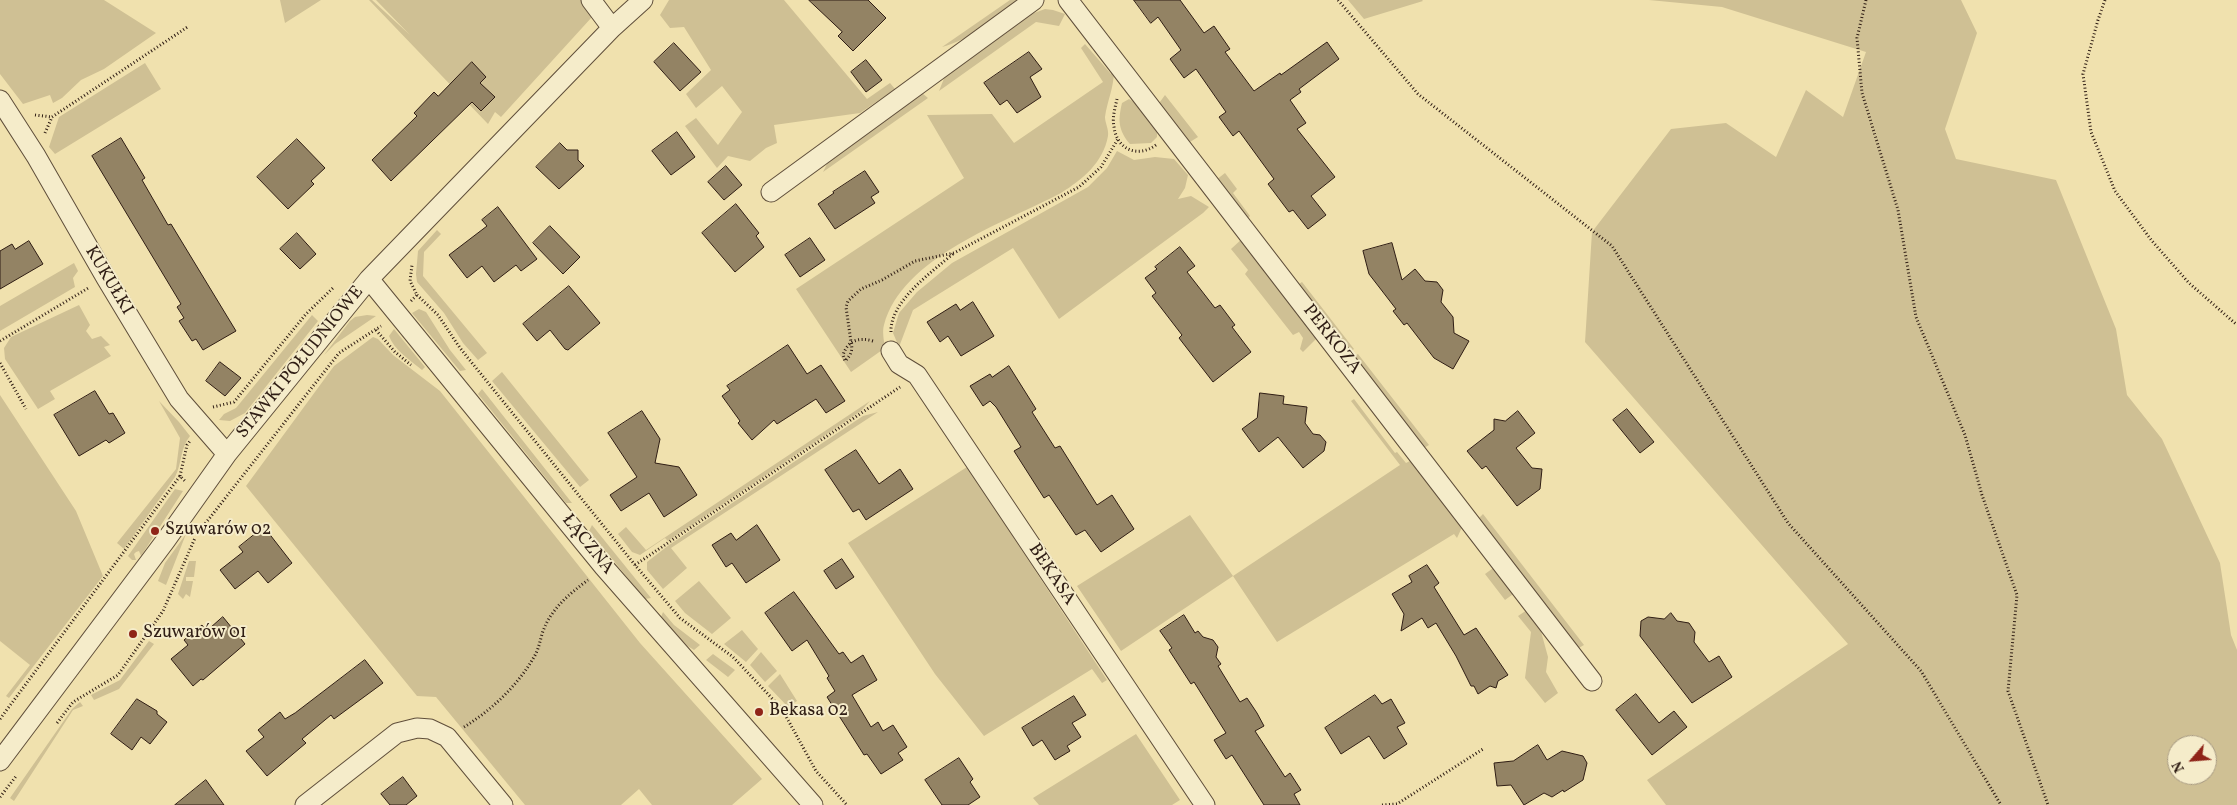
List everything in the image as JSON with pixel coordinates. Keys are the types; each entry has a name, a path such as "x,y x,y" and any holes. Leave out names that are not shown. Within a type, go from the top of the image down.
{"street":[{"path":"591,0 612,28"},
{"name":"STAWKI POŁUDNIOWE","path":"0,761 166,540 227,454 369,279 612,28 643,0"},
{"path":"771,192 1034,0"},
{"name":"PERKOZA","path":"1068,0 1592,680"},
{"name":"KUKUŁKI","path":"0,100 36,156 106,278 179,399 227,454"},
{"name":"ŁĄCZNA","path":"369,279 604,567 813,805"},
{"name":"BEKASA","path":"891,351 899,364 917,375 1205,805"},
{"path":"305,805 397,733 410,729 424,728 447,737 503,805"}],"path":[{"path":"1338,0 1418,94 1612,246 1788,523 1921,670 2001,805"},
{"path":"1866,0 1857,38 1862,93 1898,210 1916,317 1964,435 1982,495 2017,595 2008,691 2048,805"},
{"path":"2106,0 2098,20 2083,74 2091,132 2115,191 2147,234 2189,283 2237,325"},
{"path":"36,156 52,117 189,26"},
{"path":"1124,72 1113,125 1118,139 1126,148 1133,152 1147,150 1160,140 1164,124"},
{"path":"891,351 890,324 904,299 954,253 1079,187 1101,167 1118,139"},
{"path":"891,351 867,339 851,342 843,355 846,361 852,352 851,342 846,307 854,295 861,289 882,280 915,261 927,257 954,253"},
{"path":"412,263 410,281 417,295 438,315 460,348 680,618 739,662 782,709 816,771 846,805"},
{"path":"0,341 106,278"},
{"path":"56,724 73,702 118,675 163,611 194,538 339,353 376,330 417,295"},
{"path":"376,330 395,352"},
{"path":"0,362 26,409"},
{"path":"635,565 917,375"},
{"path":"447,737 471,723 518,682 535,655 544,630 556,607 604,567"},
{"path":"1382,805 1397,804 1483,749"},
{"path":"0,797 23,768"}],"shaded area":[{"path":"0,0 104,0 156,33 104,69 81,80 62,98 53,103 50,95 23,104 0,74"},
{"path":"280,0 321,0 285,23"},
{"path":"369,0 372,0 410,35 376,0 582,0 592,17 501,117 495,112 488,124"},
{"path":"669,0 784,0 867,99 890,83 895,89 860,113 774,125 777,143 766,148 750,161 728,156 717,168 685,126 696,118 718,145 742,112 722,86 696,108 686,94 711,70 684,27 670,28 660,15"},
{"path":"1010,0 1017,0 1003,15 993,22 972,35 942,47"},
{"path":"1348,0 1422,0 1423,1 1364,19"},
{"path":"1649,0 1961,0 1977,33 1945,129 1956,159 2056,180 2116,329 2127,395 2162,439 2220,563 2231,635 2237,650 2237,805 1666,805 1647,780 1848,644 1585,342 1592,232 1671,129 1726,123 1776,157 1806,90 1843,117 1866,52 1722,7"},
{"path":"1045,9 1065,14 1059,26 1036,22 939,91 945,76 1026,16"},
{"path":"1085,44 1111,74 1114,71 1105,117 1108,136 1097,162 1084,176 1061,193 985,230 933,261 911,280 894,301 883,327 885,348 851,372 796,289 964,178 927,115 992,114 1014,143 1103,82 1081,48"},
{"path":"145,63 161,89 55,154 49,147 59,117"},
{"path":"922,93 928,98 823,172 830,158"},
{"path":"1165,95 1198,137 1190,142 1157,106"},
{"path":"1129,99 1136,103 1157,127 1157,137 1151,143 1130,144 1123,134 1120,125 1122,103"},
{"path":"1117,151 1134,160 1155,157 1174,159 1188,175 1185,188 1178,199 1191,196 1209,207 1059,319 1013,248 913,310 899,347 893,333 899,313 917,292 952,263 1088,187 1107,168"},
{"path":"1225,173 1237,189 1233,193 1250,216 1245,221 1216,180"},
{"path":"437,230 441,234 424,252 423,276 487,353 478,360 463,343 444,313 417,282 418,251"},
{"path":"1243,238 1319,336 1303,352 1300,349 1303,338 1299,332 1293,335 1245,274 1248,270 1231,249"},
{"path":"74,263 78,271 73,278 75,287 0,331 0,306"},
{"path":"1302,282 1354,349 1348,354 1296,286"},
{"path":"79,305 90,325 86,331 92,339 101,336 110,345 104,347 111,356 50,391 55,399 38,409 5,359 4,348 11,337"},
{"path":"419,309 426,312 450,350 466,370 460,371 412,313"},
{"path":"312,315 318,321 245,413 230,421 219,420 224,414 236,408"},
{"path":"376,316 335,344 324,355 350,321 355,317"},
{"path":"394,329 425,367 422,370 391,341 389,336"},
{"path":"373,337 378,339 393,355 440,391 640,643 762,779 732,805 652,805 639,789 621,805 525,805 436,697 417,696 246,486 334,366"},
{"path":"1358,354 1429,445 1422,449 1351,358"},
{"path":"502,372 589,480 580,487 492,381"},
{"path":"482,389 572,503 566,503 478,394"},
{"path":"0,395 76,511 103,576 9,698 6,696 30,665 0,641"},
{"path":"1354,399 1395,453 1397,452 1406,463 1410,461 1440,500 1445,498 1464,523 1457,538 1454,534 1277,642 1233,576 1400,465 1351,401"},
{"path":"159,401 190,436 184,446 175,477 124,549 117,543 176,469 180,438"},
{"path":"870,401 861,411 668,541 665,538 640,555 632,552 618,534 626,527 646,550"},
{"path":"878,412 671,548 687,568 663,589 647,570 647,562 669,545 863,416"},
{"path":"967,467 1107,680 1102,683 1092,669 984,736 935,674 848,543"},
{"path":"175,489 183,491 141,556 139,551 136,552 134,554 136,560 132,560 128,556"},
{"path":"1483,514 1584,645 1577,649 1477,520"},
{"path":"1190,515 1233,576 1121,651 1077,586"},
{"path":"592,525 651,598 645,599 589,531"},
{"path":"186,534 166,585 158,581 165,563"},
{"path":"189,561 196,561 194,577 186,577 186,581 193,581 190,597 186,594 183,599 178,594"},
{"path":"1496,566 1516,592 1505,600 1485,574"},
{"path":"699,581 731,618 712,634 685,613 675,601"},
{"path":"1527,610 1539,624 1548,657 1546,672 1558,693 1545,703 1525,678 1531,632 1518,616"},
{"path":"663,612 674,625 700,645 694,650 686,645 661,617"},
{"path":"742,630 758,649 746,662 724,644"},
{"path":"149,641 154,644 119,689 94,700 91,695 120,680"},
{"path":"761,652 777,671 765,682 750,665"},
{"path":"713,654 735,670 728,677 706,660"},
{"path":"780,674 797,701 788,707 768,686"},
{"path":"80,702 83,706 73,710 14,801 10,798 72,709"},
{"path":"1136,734 1180,800 1172,805 1039,805 1033,798"}],"building":[{"path":"809,0 868,0 886,18 853,51 838,36 842,32"},
{"path":"1134,0 1180,0 1204,33 1214,26 1230,49 1225,52 1254,91 1280,73 1281,75 1327,42 1339,59 1299,89 1301,92 1290,100 1306,123 1297,129 1335,177 1311,196 1326,215 1308,229 1293,210 1289,212 1268,184 1274,179 1239,131 1233,136 1219,117 1226,112 1196,69 1184,78 1170,59 1181,50 1158,17 1151,23"},
{"path":"674,43 701,72 680,91 654,62"},
{"path":"1029,52 1042,69 1030,77 1041,97 1017,113 1007,100 1000,105 984,83"},
{"path":"866,60 882,80 866,92 851,72"},
{"path":"472,62 486,77 480,83 495,97 481,111 472,102 391,181 372,160 417,116 414,113 434,92 438,96"},
{"path":"677,132 695,157 671,175 652,151"},
{"path":"121,138 145,178 142,180 168,225 171,224 236,331 203,350 196,339 192,341 179,321 184,318 177,307 181,304 92,156"},
{"path":"297,139 325,168 311,181 314,184 288,209 257,177"},
{"path":"560,143 567,150 578,150 578,160 584,166 559,189 536,167"},
{"path":"726,166 742,185 724,200 708,182"},
{"path":"865,171 879,192 871,197 875,203 835,229 818,204"},
{"path":"736,204 759,233 756,236 764,247 735,272 702,233"},
{"path":"498,207 537,259 521,271 516,265 494,282 482,266 467,278 449,255 487,226 482,220"},
{"path":"550,226 580,257 563,274 533,243"},
{"path":"297,233 316,254 300,269 280,249"},
{"path":"810,238 825,260 800,277 785,255"},
{"path":"29,241 43,264 0,289 0,251 12,244 15,249"},
{"path":"1392,243 1402,280 1415,269 1425,281 1437,282 1443,290 1441,302 1453,317 1454,333 1469,341 1453,369 1434,358 1407,323 1404,325 1393,311 1396,309 1369,274 1363,251"},
{"path":"1180,247 1195,266 1187,272 1215,308 1220,305 1235,325 1232,327 1251,352 1213,382 1179,338 1182,335 1152,296 1156,293 1145,278 1157,269 1155,267"},
{"path":"569,286 600,323 568,350 565,349 550,330 537,341 523,324"},
{"path":"973,302 994,336 961,356 948,336 940,342 927,322 956,304 960,310"},
{"path":"788,345 807,374 821,365 845,401 826,413 816,399 777,424 774,420 752,440 738,423 740,421 722,396 730,390 727,386"},
{"path":"220,362 241,378 225,396 206,381"},
{"path":"1009,366 1036,409 1032,412 1055,448 1060,446 1097,505 1112,495 1134,529 1101,552 1085,530 1076,535 1049,495 1044,498 1014,451 1021,447 996,407 990,401 983,406 970,386 990,374 992,377"},
{"path":"95,391 109,414 113,413 125,433 109,443 106,440 79,456 54,415"},
{"path":"1260,393 1284,396 1283,404 1307,407 1305,423 1313,434 1320,435 1326,442 1324,451 1303,468 1278,437 1259,452 1242,429 1257,418"},
{"path":"1627,409 1654,442 1640,453 1613,420"},
{"path":"642,411 660,439 655,463 679,467 697,495 664,517 649,493 621,511 610,495 637,477 608,433"},
{"path":"1518,411 1535,433 1516,448 1532,468 1542,469 1540,489 1517,506 1486,466 1482,469 1467,451 1494,430 1494,419 1505,421"},
{"path":"856,450 879,484 900,469 913,489 866,520 859,509 853,512 825,470"},
{"path":"757,525 780,560 746,583 732,563 726,567 712,545 731,533 736,540"},
{"path":"264,527 292,563 268,583 258,571 235,589 220,570 243,552 239,547"},
{"path":"842,559 854,577 836,589 824,571"},
{"path":"1427,565 1439,583 1434,587 1464,635 1476,628 1508,675 1498,681 1496,688 1490,686 1478,694 1474,686 1471,686 1436,623 1428,628 1422,618 1401,631 1404,614 1392,594 1412,582 1409,576"},
{"path":"794,592 839,654 843,652 851,663 863,655 877,680 852,695 871,727 878,722 883,731 893,725 907,747 898,753 903,760 881,774 867,754 864,755 827,697 835,691 827,678 829,676 807,640 792,651 765,613"},
{"path":"1671,613 1677,621 1689,623 1695,632 1694,642 1709,662 1719,656 1732,677 1692,703 1640,636 1641,621 1648,617 1664,619"},
{"path":"1184,615 1195,633 1198,631 1203,637 1213,640 1218,647 1216,657 1221,664 1218,666 1240,702 1247,698 1257,713 1264,726 1255,731 1285,777 1290,773 1301,790 1294,794 1300,805 1264,805 1232,755 1226,759 1214,740 1226,733 1194,682 1191,684 1169,650 1172,648 1160,631"},
{"path":"223,617 245,644 203,680 201,679 193,686 171,659 188,645 184,640 202,625 206,631"},
{"path":"365,660 383,683 334,719 331,715 302,739 306,743 267,776 246,751 264,737 258,730 280,712 285,719 295,713"},
{"path":"1636,694 1659,723 1674,711 1687,727 1652,755 1616,710"},
{"path":"1375,695 1382,704 1391,699 1405,723 1397,727 1407,744 1384,759 1369,736 1341,754 1325,728"},
{"path":"1074,696 1086,715 1072,723 1081,737 1067,746 1070,751 1055,760 1042,740 1033,746 1022,728"},
{"path":"137,699 157,711 157,714 167,722 150,744 141,737 132,750 111,734"},
{"path":"1538,745 1547,760 1562,751 1583,756 1587,763 1583,780 1564,792 1563,790 1552,797 1544,793 1524,805 1511,785 1497,786 1494,763 1513,761"},
{"path":"959,758 973,779 970,782 980,797 968,805 942,805 925,780"},
{"path":"403,777 417,796 406,805 390,805 381,794"},
{"path":"206,780 224,805 175,805"}],"place":[{"name":"Szuwarów 02","path":"155,531"},
{"name":"Szuwarów 01","path":"133,634"},
{"name":"Bekasa 02","path":"759,712"}]}
